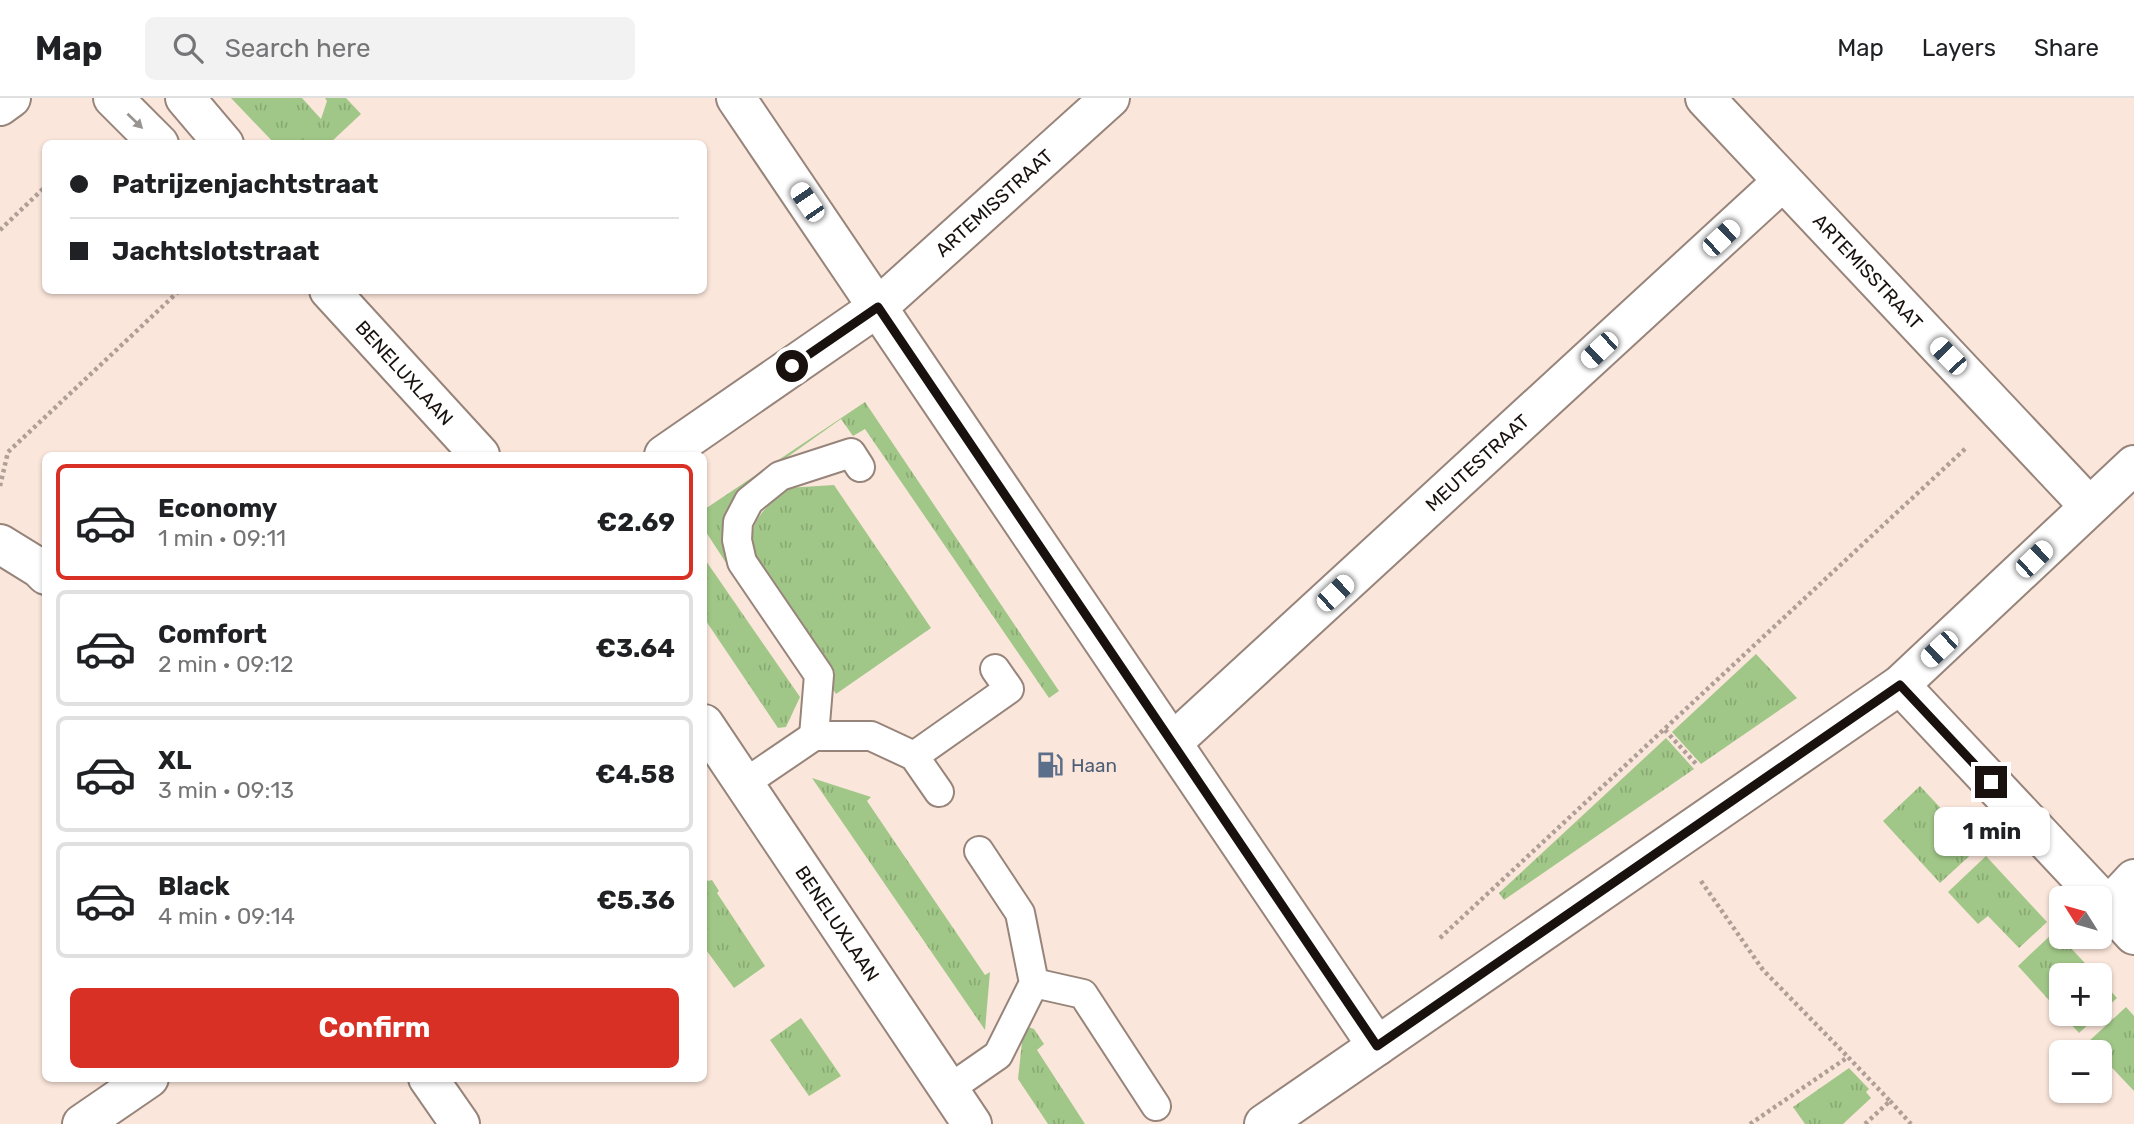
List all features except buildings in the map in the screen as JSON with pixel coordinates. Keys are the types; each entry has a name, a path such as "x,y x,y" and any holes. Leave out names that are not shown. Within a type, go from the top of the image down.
{"street":[{"path":"0,106 11,98"},
{"path":"113,98 155,140"},
{"path":"185,98 221,140"},
{"path":"736,98 1377,1046"},
{"name":"ARTEMISSTRAAT","path":"668,452 878,307 1110,98"},
{"name":"ARTEMISSTRAAT","path":"1705,98 2090,506"},
{"name":"MEUTESTRAAT","path":"1172,743 1782,182"},
{"name":"BENELUXLAAN","path":"333,294 477,452"},
{"path":"1264,1124 1900,685 2134,465"},
{"path":"0,544 42,571"},
{"path":"1900,685 2088,886"},
{"name":"BENELUXLAAN","path":"707,728 972,1124"},
{"path":"2112,894 2134,879"},
{"path":"2112,912 2134,935"},
{"path":"82,1124 143,1082"},
{"path":"431,1082 460,1124"}],"lane":[{"path":"814,736 820,675 742,562 737,540 738,522 749,501 780,476 851,453 860,467"},
{"path":"914,756 1009,689 995,669"},
{"path":"745,783 814,736 872,736 914,756 939,792"},
{"path":"949,1089 998,1055 1034,983 1020,913 979,850"},
{"path":"1034,983 1083,994 1156,1106"}],"path":[{"path":"0,230 42,190"},
{"path":"0,486 8,452 176,294"},
{"path":"1436,942 2003,414"},
{"path":"1674,842 1763,970 1911,1124"},
{"path":"1750,1124 1848,1057"},
{"path":"1865,1124 1889,1101"}],"green space":[{"path":"231,98 302,98 321,119 327,101 325,98 346,98 361,114 333,140 271,140"},
{"path":"865,402 1059,691 1049,698 865,429 853,436 841,419 741,490 725,519 725,550 732,572 707,534 707,508"},
{"path":"834,485 931,628 836,694 831,686 833,673 759,565 752,541 753,531 761,513 786,488"},
{"path":"707,562 800,697 786,727 778,728 707,622"},
{"path":"1756,654 1797,698 1701,764 1672,732"},
{"path":"1666,738 1694,769 1504,900 1499,893"},
{"path":"812,778 871,797 867,801 985,975 990,972 985,1030"},
{"path":"1920,786 1978,848 1940,883 1883,821"},
{"path":"1986,856 2047,922 2019,948 1988,916 1978,924 1948,892"},
{"path":"707,880 712,880 719,891 717,893 765,966 734,988 707,951"},
{"path":"2049,937 2049,949 2072,949 2085,963 2049,963 2049,1000 2018,966"},
{"path":"2126,1007 2134,1016 2134,1091 2112,1068 2112,1040 2090,1040 2105,1026 2112,1026 2112,1020"},
{"path":"801,1018 841,1076 809,1096 770,1040"},
{"path":"2073,1026 2087,1026 2079,1033"},
{"path":"1028,1027 1034,1029 1044,1044 1037,1050 1085,1124 1048,1124 1018,1079 1023,1033"},
{"path":"1849,1068 1869,1089 1866,1092 1871,1098 1843,1124 1805,1124 1793,1107"}],"place":[{"name":"Haan","path":"1050,765"}],"route":[{"path":"792,366 878,307 1377,1046 1900,685 1991,782"}]}
